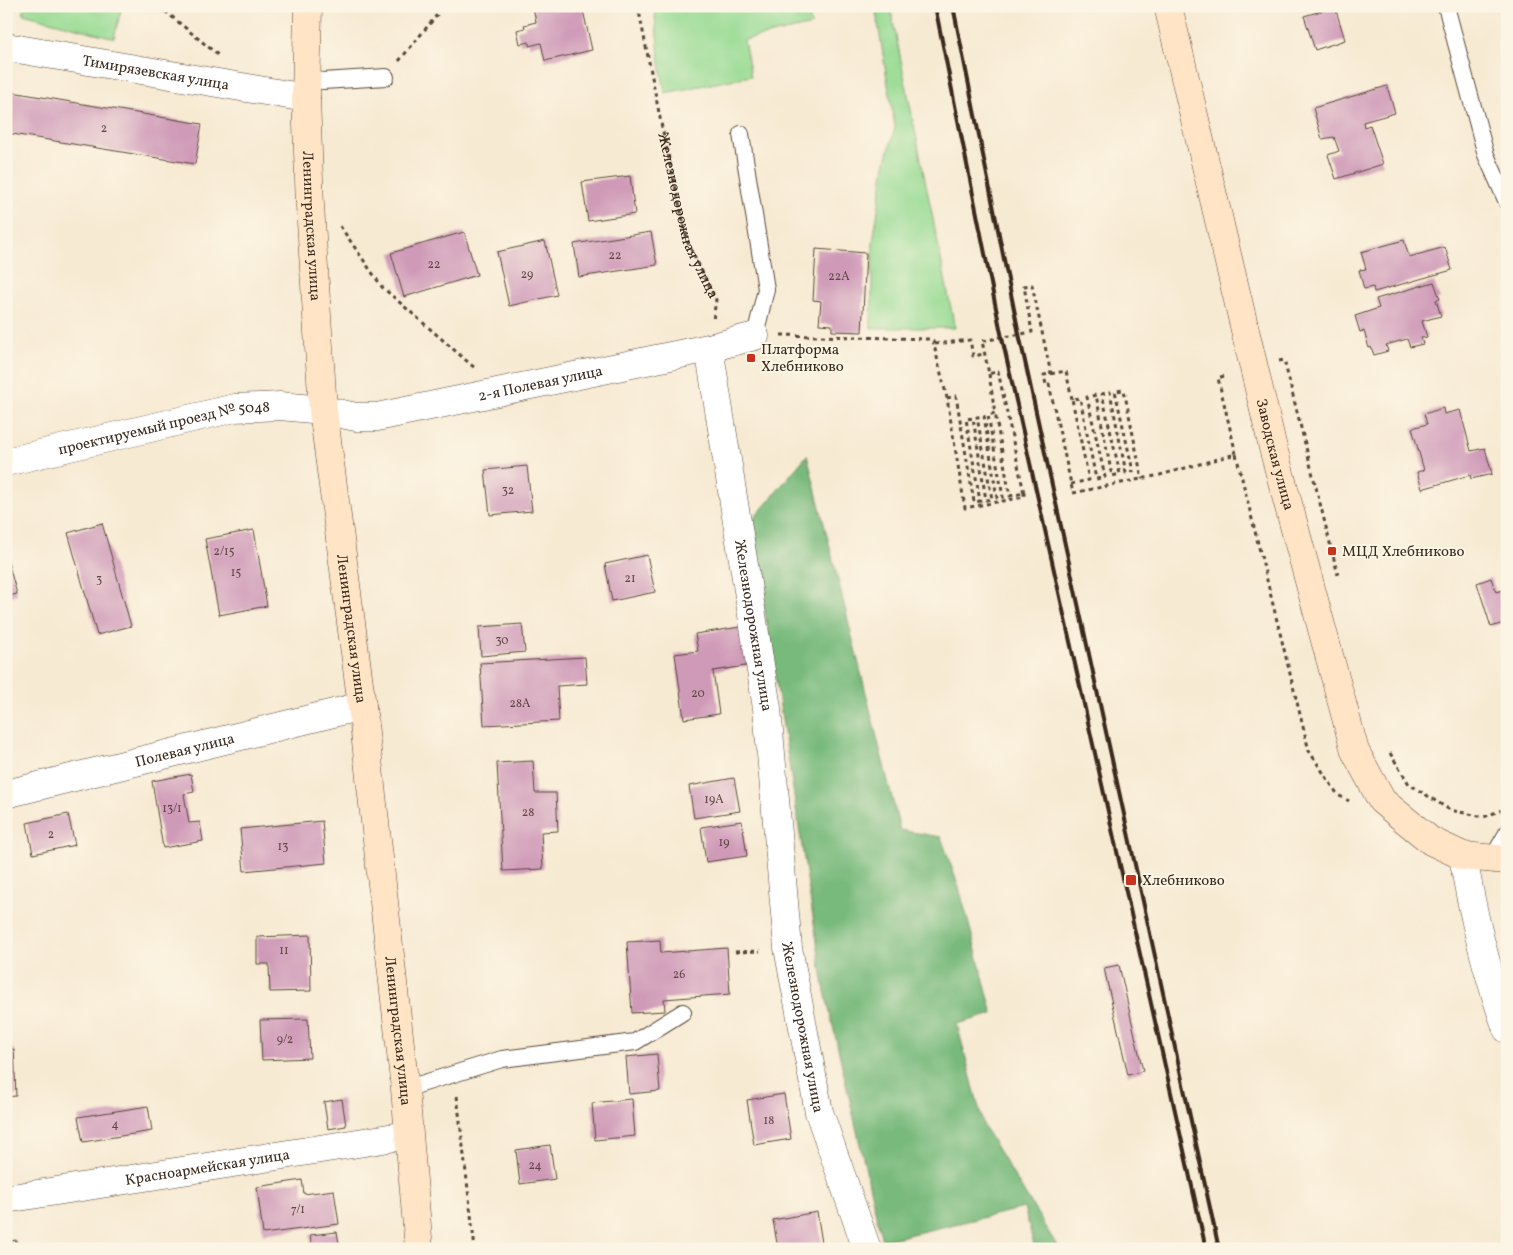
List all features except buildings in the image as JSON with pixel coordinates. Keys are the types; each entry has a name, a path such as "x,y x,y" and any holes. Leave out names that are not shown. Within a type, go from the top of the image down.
{"street":[{"name":"Ленинградская улица","path":"308,6 306,88 310,206 323,410 414,1086 408,1135 419,1249"},
{"name":"Заводская улица","path":"1168,6 1274,448 1355,751 1382,801 1431,841 1463,856 1499,859"},
{"name":"Тимирязевская улица","path":"6,47 306,88"},
{"name":"2-я Полевая улица","path":"323,410 356,417 378,417 709,348 756,336"},
{"name":"Железнодорожная улица","path":"709,348 767,708 788,948 819,1112 867,1249"},
{"name":"проектируемый проезд № 5048","path":"6,462 235,408 280,406 323,410"},
{"name":"Полевая улица","path":"6,794 362,706"},
{"path":"1463,856 1473,920 1498,978 1507,1029"},
{"name":"Красноармейская улица","path":"6,1199 408,1135"}],"lane":[{"path":"1446,6 1486,155 1507,202"},
{"path":"306,88 323,81 386,76"},
{"path":"741,134 766,289 756,336"},
{"path":"1499,859 1507,833"},
{"path":"414,1086 502,1059 635,1042 682,1012"}],"path":[{"path":"159,6 225,60"},
{"path":"386,76 437,15 440,6"},
{"name":"Железнодорожная улица","path":"638,6 688,243 716,300 709,348"},
{"path":"337,222 382,287 467,359 496,392"},
{"path":"1024,493 1010,496 982,341 1032,332 1024,286 1032,285 1050,374"},
{"path":"756,336 807,335 929,339 935,344 947,398 965,508 1024,497 998,371 989,374"},
{"path":"935,344 970,340 973,356 985,354"},
{"path":"1071,484 1089,480 1066,371 1044,375 1046,385 1049,384 1071,484 1073,493 1160,475"},
{"path":"1112,476 1120,474 1102,394 1110,392 1126,473 1133,471 1115,392 1124,390 1142,480"},
{"path":"1072,399 1080,398 1096,478 1105,477 1087,397 1096,395 1113,485"},
{"path":"947,398 956,396 974,502 980,501 966,419 973,418 987,504"},
{"path":"986,500 992,499 977,417 984,416 997,498 1003,497 988,415 995,413"},
{"path":"1236,454 1309,751 1338,795 1359,806 1382,801"},
{"path":"414,1086 458,1097 475,1249"}],"green space":[{"path":"25,6 122,6 114,38 23,14"},
{"path":"654,6 805,6 812,25 744,40 751,76 665,93"},
{"path":"875,6 890,6 955,328 871,328 873,242 885,165 895,127"},
{"path":"807,455 900,830 941,837 960,891 993,1014 957,1024 984,1127 1059,1249 1035,1249 1024,1208 882,1241 824,987 751,522"}],"railway":[{"path":"935,6 1002,338 1206,1249"},
{"path":"953,6 1019,334 1219,1249"}],"place":[{"name":"Платформа Хлебниково","path":"751,358"},
{"name":"МЦД Хлебниково","path":"1332,551"},
{"name":"Хлебниково","path":"1131,880"}]}
